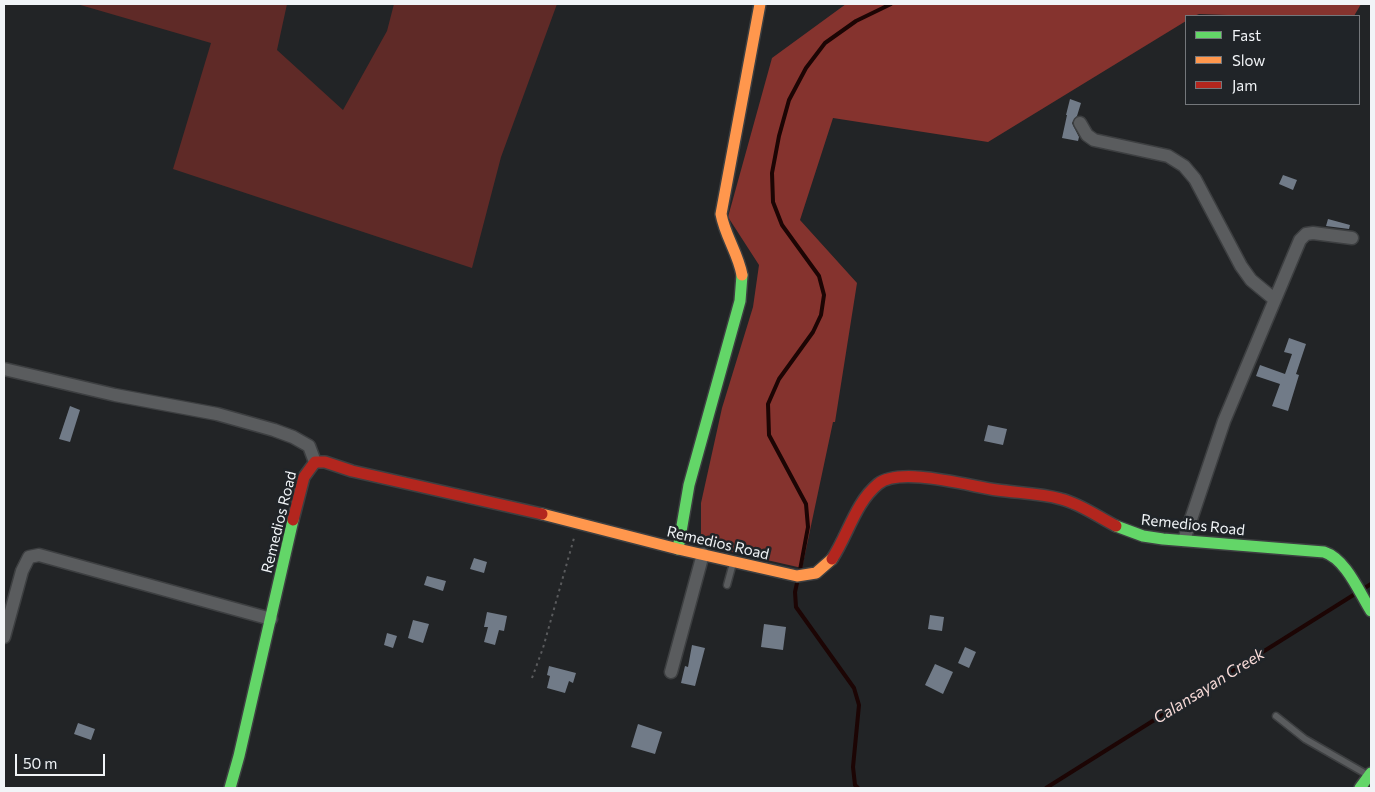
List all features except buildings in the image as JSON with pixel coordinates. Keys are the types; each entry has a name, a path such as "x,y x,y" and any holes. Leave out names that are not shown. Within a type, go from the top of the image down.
{"main road":[{"path":"678,549 689,485 740,301 742,274 734,248 722,227 721,214 760,4"},
{"name":"Remedios Road","path":"230,788 271,619 295,509 308,466 315,462 325,462 362,473 516,506 678,549 797,576 810,576 820,572 830,562 870,491 888,479 906,476 997,490 1055,496 1074,503 1106,521 1137,535 1170,540 1324,552 1333,555 1342,564 1371,611"},
{"path":"1360,788 1370,774"}],"street":[{"path":"1080,123 1087,135 1094,140 1168,156 1184,166 1195,179 1241,266 1251,280 1274,299"},
{"path":"1184,540 1224,421 1293,252 1306,234 1352,238"},
{"path":"4,368 115,395 217,414 274,430 293,437 309,446 315,462"},
{"path":"671,672 703,554"},
{"path":"4,637 22,571 29,557 38,555 271,619"}],"lane":[{"path":"727,586 734,562"},
{"path":"1276,716 1305,739 1370,774"}],"path":[{"path":"532,678 543,648 578,524"}],"shaded area":[{"path":"77,4 287,4 277,50 343,110 387,31 394,4 557,4 501,157 472,268 173,169 211,43"},
{"path":"846,4 1361,4 1355,15 1185,15 1185,22 988,142 833,118 800,220 857,283 835,422 833,422 802,568 701,545 701,503 722,408 753,307 759,265 728,217 772,58"}],"waterway":[{"path":"800,570 808,527 806,504 769,435 768,404 779,379 813,332 821,315 824,295 819,276 782,225 773,202 772,173 779,136 789,100 806,68 825,43 856,21 891,4"},
{"path":"797,583 795,592 796,607 854,688 859,705 853,767 855,785 858,788"},
{"name":"Calansayan Creek","path":"1363,589 1371,584"},
{"name":"Calansayan Creek","path":"1046,788 1355,594"}],"traffic: fast":[{"path":"678,549 689,485 740,301 742,275"},
{"path":"230,788 293,520"},
{"path":"1116,526 1143,536 1163,539 1324,552 1332,556 1345,569 1371,611"},
{"path":"1360,788 1371,773"}],"traffic: slow":[{"path":"742,275 721,214 760,4"},
{"path":"542,514 678,549 797,576 816,573 832,559"}],"traffic: jam":[{"path":"293,520 304,477 315,462 325,462 352,471 542,514"},
{"path":"832,559 863,500 878,484 888,479 902,477 935,479 997,490 1053,497 1076,504 1116,526"}]}
